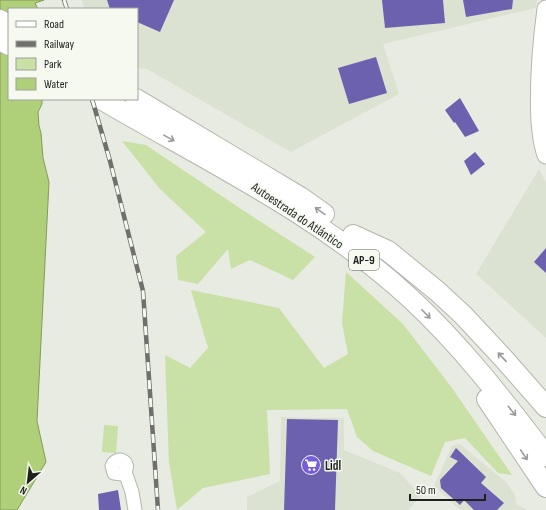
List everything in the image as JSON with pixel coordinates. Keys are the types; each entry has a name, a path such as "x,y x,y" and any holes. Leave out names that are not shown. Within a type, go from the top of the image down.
{"highway":[{"name":"Autoestrada do Atlántico","path":"103,100 251,183 336,239 378,271 410,298 451,339 546,456"},
{"name":"Autoestrada do Atlántico","path":"138,100 300,197 395,267 439,308 476,347 546,434"},
{"path":"353,235 388,251 437,291 463,315 504,358 546,407"},
{"path":"451,339 462,361 546,488"}],"main road":[{"path":"546,9 539,84 544,149 546,155"}],"street":[{"path":"125,472 132,492 135,510"}],"shaded area":[{"path":"82,0 537,0 536,8 383,44 399,94 291,152 147,69 138,68 138,8 85,8"},
{"path":"539,169 546,182 546,338 476,274"},
{"path":"281,417 344,418 344,450 400,473 421,496 408,510 247,510 247,497 280,481"},
{"path":"460,444 506,482 515,495 516,504 528,510 460,510 434,486 452,446"}],"green space":[{"path":"122,141 146,145 315,257 293,280 250,260 231,269 228,249 198,284 178,280 176,256 206,232 160,189"},
{"path":"346,272 403,324 452,388 512,475 498,473 465,438 445,442 431,476 373,451 357,437 347,409 267,410 270,474 203,488 177,510 169,463 165,355 190,368 208,348 191,290 279,308 324,368 348,354 342,323"},
{"path":"104,425 118,426 116,453 102,452"}],"water":[{"path":"0,0 44,0 35,3 38,8 8,8 8,100 42,100 42,104 38,112 39,126 43,158 49,182 37,421 46,462 17,510 0,510"}],"building":[{"path":"107,0 174,0 160,32 138,22 138,8 110,8"},
{"path":"382,0 443,0 445,23 385,28"},
{"path":"463,0 513,0 512,9 466,17"},
{"path":"376,57 387,93 349,104 338,68"},
{"path":"460,98 479,131 465,137 445,110"},
{"path":"475,152 485,164 471,175 464,161"},
{"path":"546,248 546,273 534,262"},
{"name":"Lidl","path":"287,419 338,420 335,510 284,510"},
{"path":"456,448 486,477 481,483 504,503 497,510 474,510 464,500 460,505 441,488 440,480 458,461 450,457"},
{"path":"118,490 121,510 99,510 98,494"}],"railway":[{"path":"64,0 67,8"},
{"path":"92,100 110,161 143,291 158,510"}],"place":[{"name":"Lidl","path":"311,465"}]}
